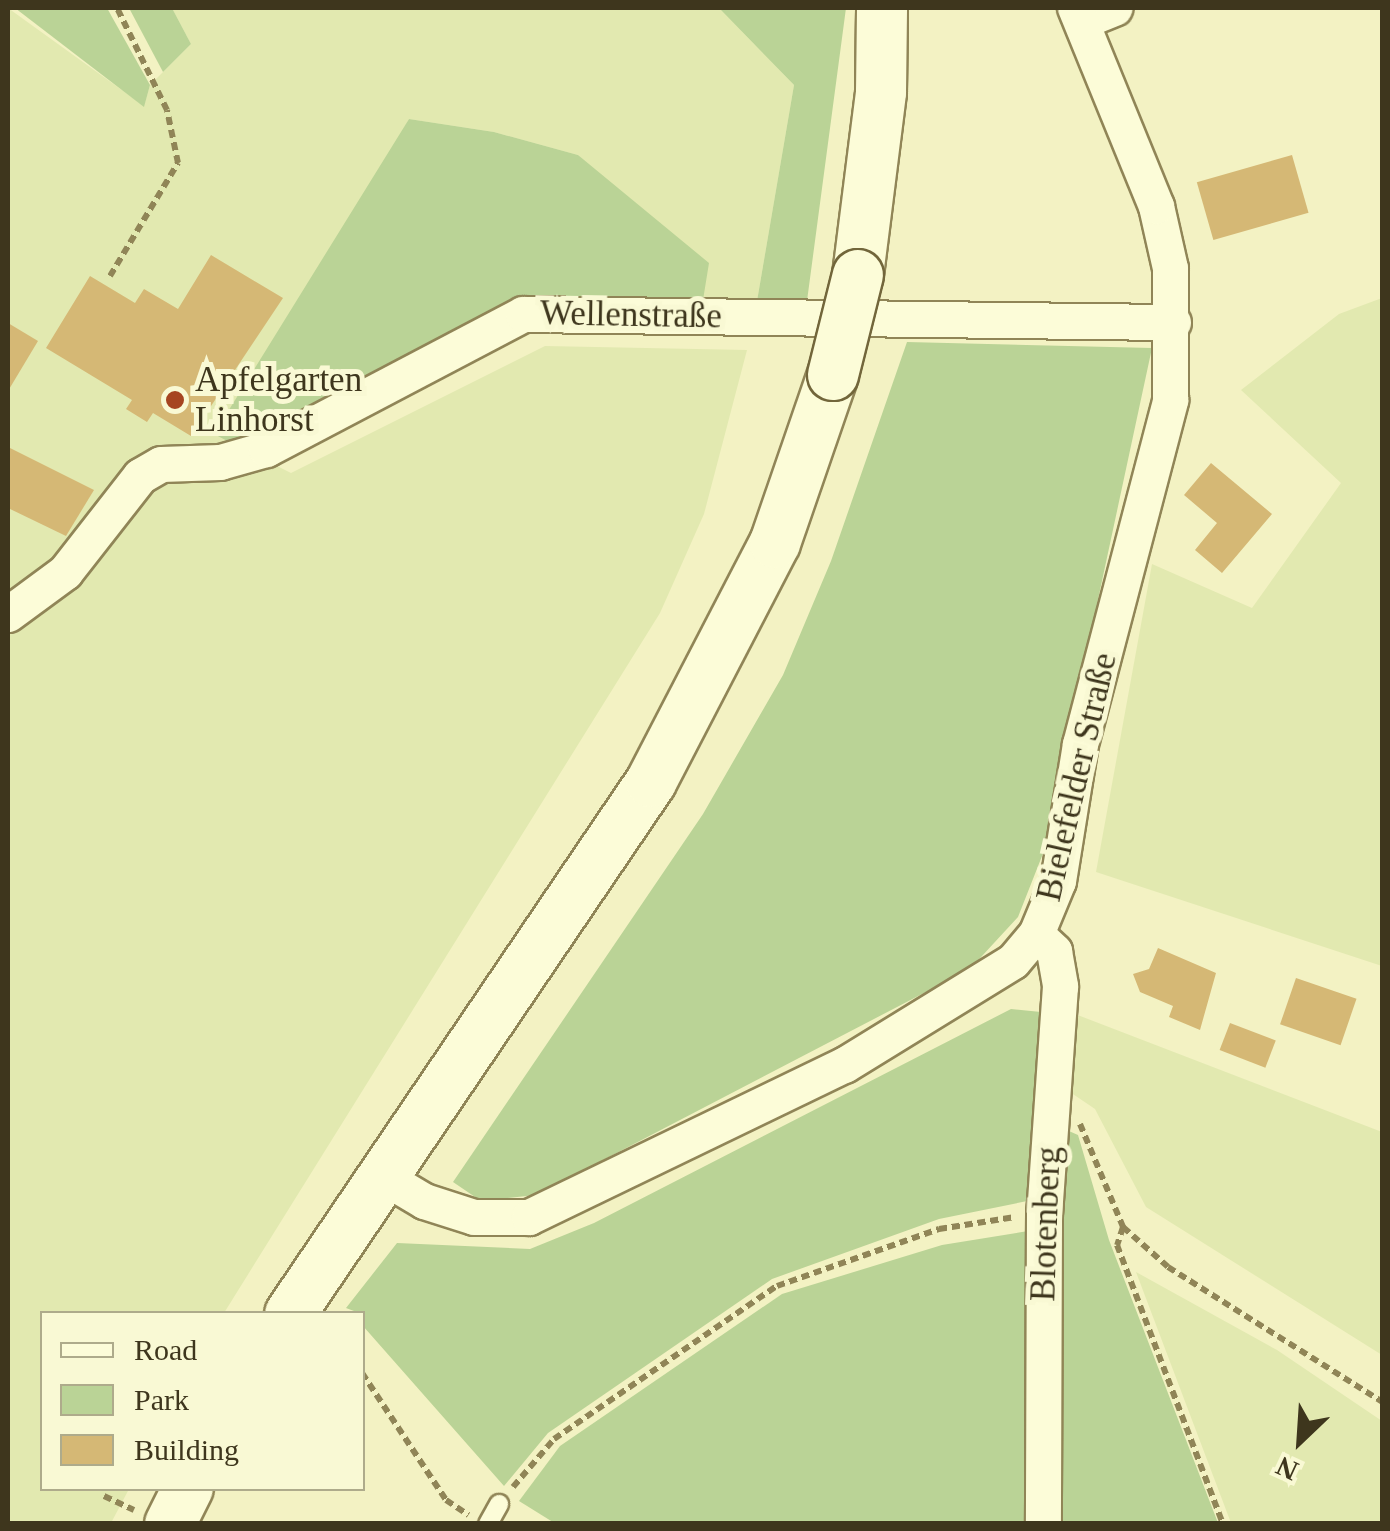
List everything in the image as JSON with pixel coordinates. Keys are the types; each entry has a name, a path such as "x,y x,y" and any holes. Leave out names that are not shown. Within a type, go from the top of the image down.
{"main road":[{"path":"292,1311 651,782 775,543 833,375 858,275 882,92 882,8"},
{"path":"170,1524 186,1491"}],"street":[{"path":"1078,14 1115,8"},
{"name":"Bielefelder Straße","path":"382,1176 424,1201 474,1217 529,1216 844,1065 1014,961 1036,934 1058,881 1080,744 1170,400 1173,322 1156,206 1078,14"},
{"name":"Wellenstraße","path":"8,614 65,572 150,470 266,449 523,314 1173,322"},
{"name":"Blotenberg","path":"1036,934 1054,951 1060,986 1044,1213 1043,1524"}],"lane":[{"path":"485,1524 500,1504"}],"path":[{"path":"110,276 178,163 168,110 117,8"},
{"path":"1051,1103 1087,1129 1122,1227 1168,1267 1382,1402"},
{"path":"500,1504 554,1439 777,1286 940,1229 1044,1213"},
{"path":"1122,1227 1117,1245 1224,1524"},
{"path":"365,1377 446,1500 485,1524"}],"green space":[{"path":"8,8 144,106 150,85 191,44 172,8 719,8 794,85 757,301 703,300 578,155 494,132 409,119 235,445 291,473 545,346 747,350 704,514 660,613 225,1311 40,1311 40,1491 128,1491 111,1523 8,1524"},
{"path":"15,8 107,8 150,85 144,107"},
{"path":"129,8 172,8 191,44 163,72"},
{"path":"719,8 846,8 807,301 757,301 794,85"},
{"path":"409,119 494,132 578,155 709,263 703,300 526,301 418,348 263,434 235,445 214,434"},
{"path":"1382,298 1382,966 1096,872 1152,564 1252,608 1341,483 1241,390 1339,314"},
{"path":"907,342 1152,348 1044,851 1018,917 970,969 536,1195 481,1201 453,1182 703,814 783,675 831,561"},
{"path":"1011,1009 1051,1013 1037,1199 939,1219 772,1279 548,1433 504,1486 365,1328 365,1311 346,1308 397,1243 530,1249 594,1223"},
{"path":"1075,1014 1382,1132 1382,1355 1146,1207 1095,1109 1064,1088"},
{"path":"1062,1128 1078,1135 1109,1240 1218,1523 1059,1524"},
{"path":"1028,1231 1029,1523 556,1524 519,1501 560,1446 782,1294 942,1245"},
{"path":"1136,1272 1277,1350 1382,1421 1382,1523 1231,1523"}],"building":[{"path":"1292,155 1309,213 1213,240 1197,182"},
{"path":"211,255 283,298 191,436 153,413 147,422 126,409 132,400 46,348 90,276 135,303 144,289 178,309"},
{"path":"8,323 38,341 8,391"},
{"path":"8,447 94,490 66,536 8,508"},
{"path":"1211,463 1272,514 1222,573 1195,550 1217,523 1184,495"},
{"path":"1158,948 1216,973 1200,1030 1169,1017 1173,1006 1140,992 1133,974 1149,969"},
{"path":"1296,978 1357,999 1341,1045 1280,1024"},
{"path":"1230,1023 1276,1041 1265,1068 1220,1050"}],"place":[{"name":"Apfelgarten Linhorst","path":"175,400"}]}
